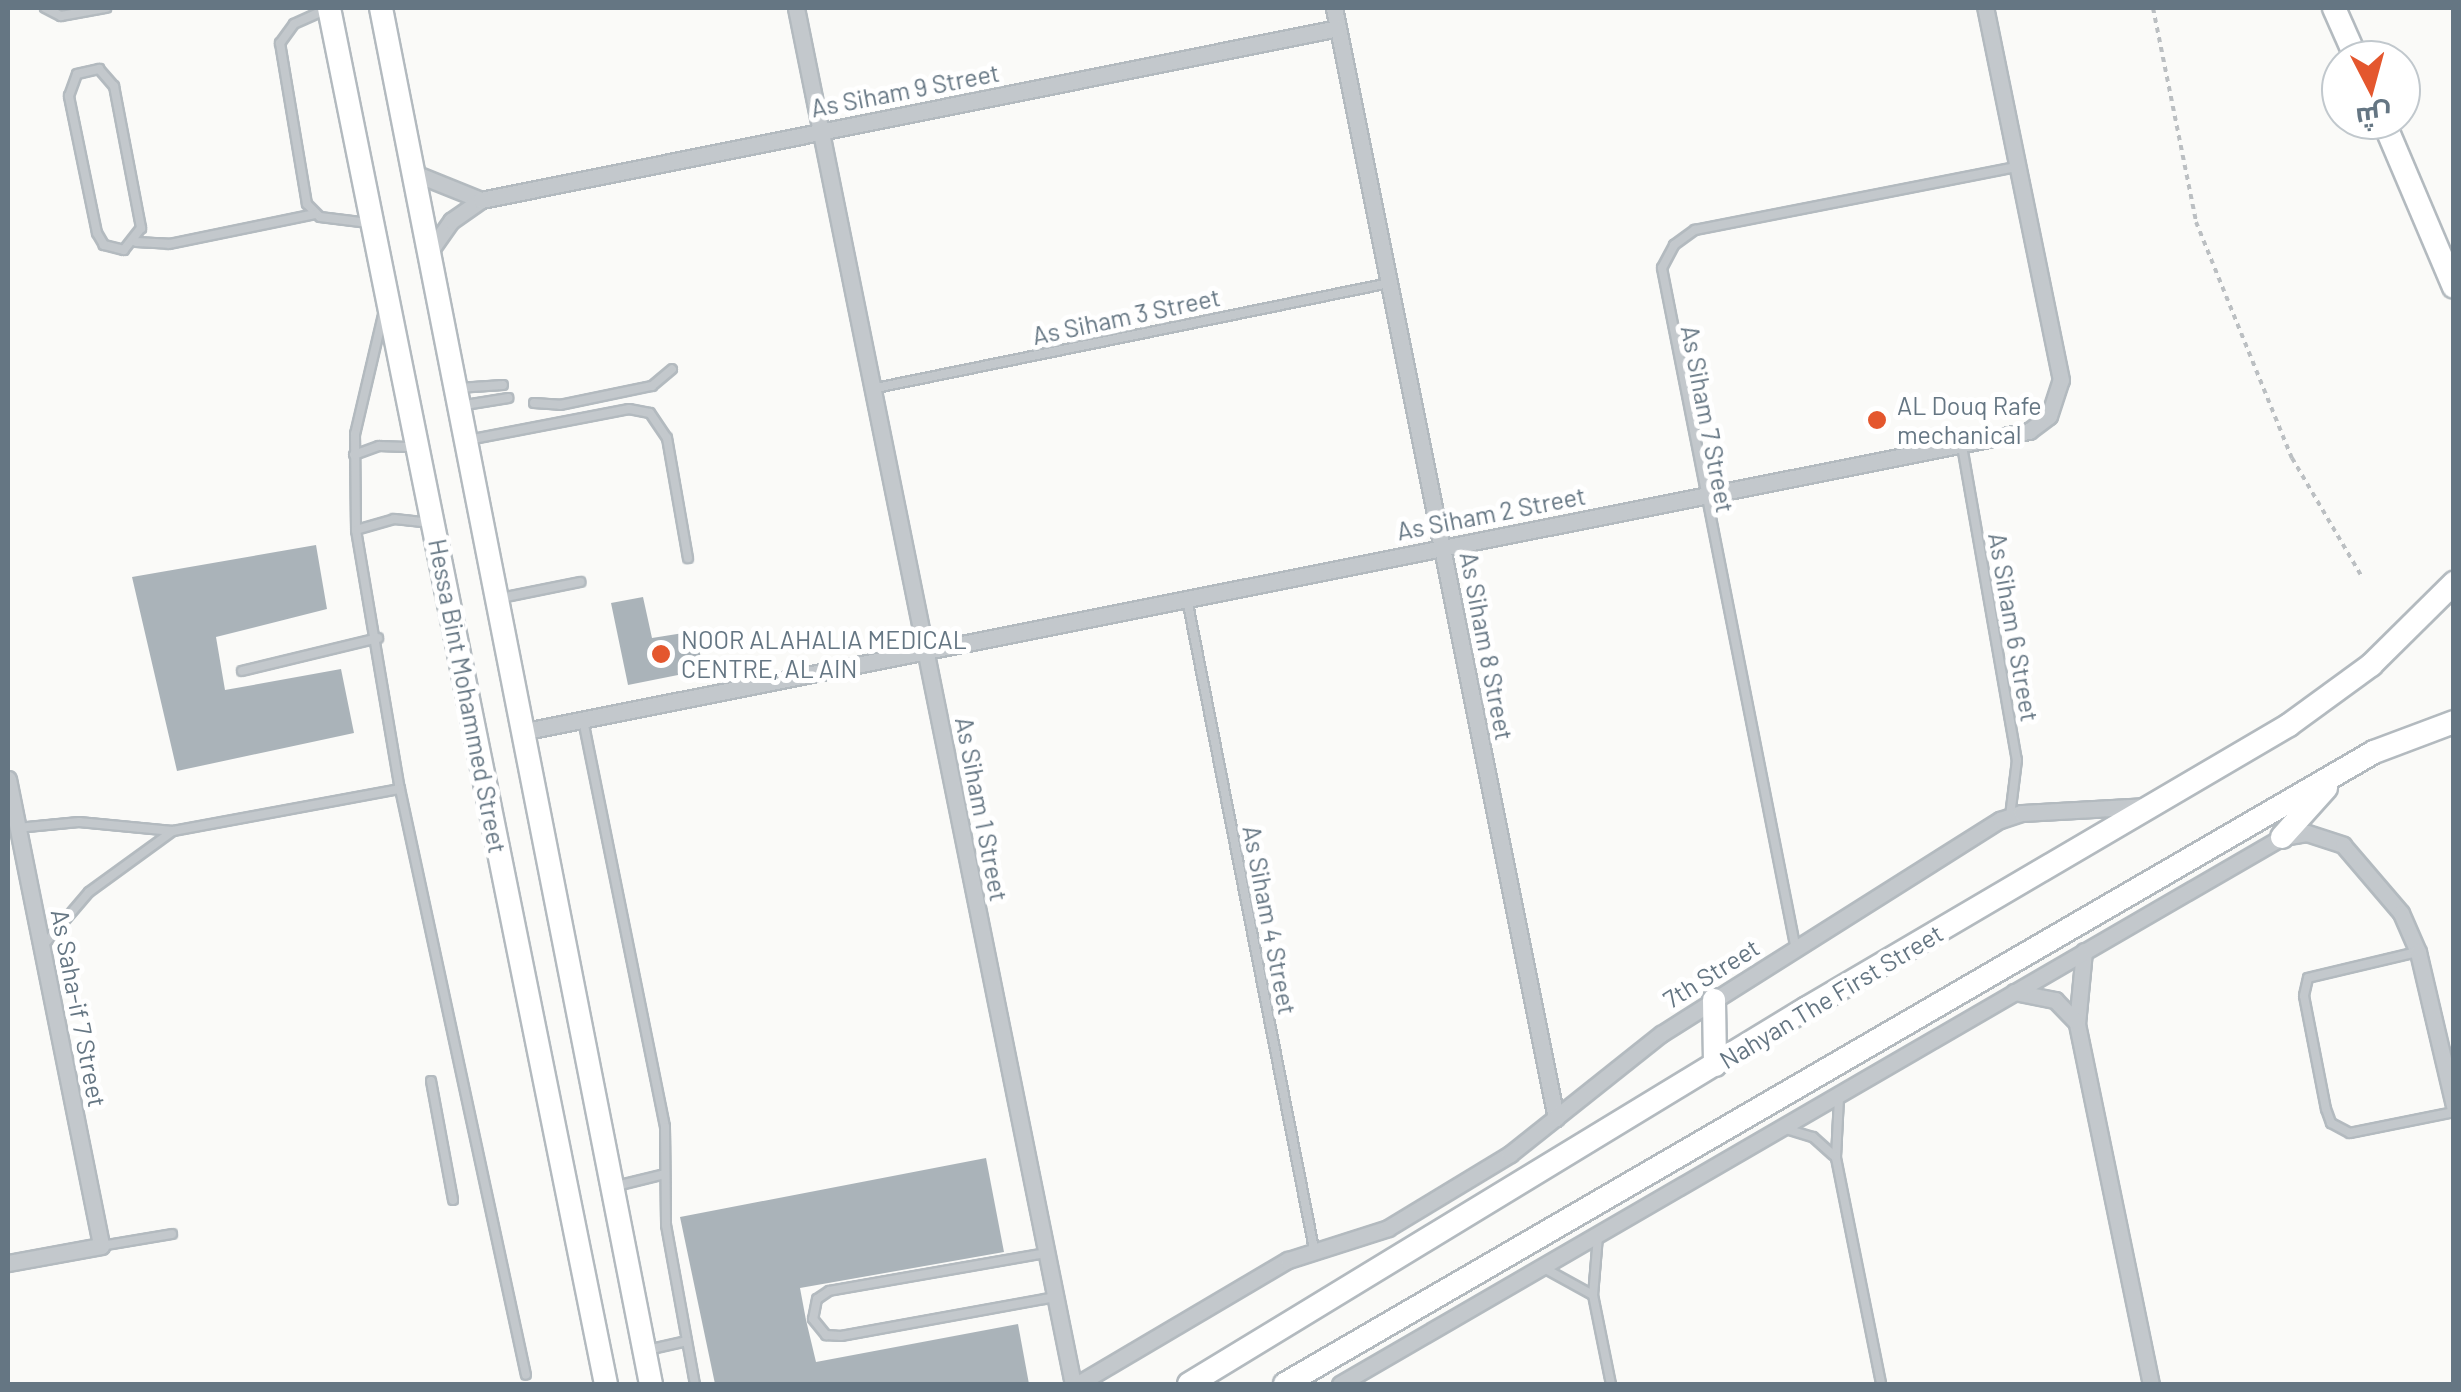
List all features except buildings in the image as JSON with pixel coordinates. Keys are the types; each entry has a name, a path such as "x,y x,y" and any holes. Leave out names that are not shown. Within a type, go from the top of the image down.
{"main road":[{"name":"Hessa Bint Mohammed Street","path":"330,8 606,1384"},
{"name":"Hessa Bint Mohammed Street","path":"381,8 526,731 651,1384"},
{"path":"2334,8 2348,40"},
{"path":"2391,140 2454,287"},
{"name":"Nahyan The First Street","path":"1189,1384 1715,1064 2159,804 2331,696 2396,643 2454,583"},
{"path":"1285,1384 2393,742 2454,722"},
{"path":"2282,837 2341,772"},
{"path":"1714,1000 1715,1064"}],"street":[{"name":"As Siham 1 Street","path":"796,8 1075,1384"},
{"name":"As Siham 8 Street","path":"1334,8 1556,1118"},
{"name":"As Siham 2 Street","path":"526,731 2029,432 2049,416 2060,393 1985,8"},
{"name":"As Siham 9 Street","path":"430,250 451,221 481,200 1338,28"},
{"path":"414,173 481,200"},
{"name":"As Saha-if 7 Street","path":"8,779 101,1246"},
{"name":"7th Street","path":"1075,1384 1314,1249 1388,1228 1525,1144 1714,1000 2010,816 2159,804"},
{"path":"1340,1384 1358,1378 1601,1227 2282,837 2320,835 2353,852 2401,914 2447,1038 2454,1109"},
{"path":"2084,951 2077,1024 2150,1384"},
{"path":"2012,993 2055,1000 2077,1024"},
{"path":"8,1263 101,1246"}],"lane":[{"path":"46,8 61,16 106,8"},
{"path":"315,214 306,204 280,43 294,24 330,8"},
{"path":"136,242 142,228 114,86 99,69 84,70 72,80 70,96 97,233 116,250 136,242 169,244 315,214 373,224"},
{"name":"As Siham 7 Street","path":"1796,950 1661,281 1674,245 1708,226 2017,166"},
{"name":"As Siham 3 Street","path":"871,388 1390,283"},
{"path":"388,296 354,456 356,530 378,638 400,788 526,1375"},
{"path":"534,403 560,405 652,386 672,369"},
{"path":"459,398 503,385"},
{"path":"459,398 508,398"},
{"path":"468,440 629,408 650,413 665,431 688,558"},
{"path":"354,456 378,446 418,448"},
{"name":"As Siham 6 Street","path":"1962,446 2017,760 2010,816"},
{"path":"356,530 394,519 433,523"},
{"path":"499,598 580,582"},
{"name":"As Siham 4 Street","path":"1187,599 1314,1249"},
{"path":"242,670 378,638"},
{"path":"583,720 665,1127 666,1225 695,1384"},
{"path":"17,828 58,821 173,831 400,788"},
{"path":"41,948 89,892 173,831"},
{"path":"2418,952 2308,978 2304,996 2326,1109 2331,1122 2350,1133 2454,1109"},
{"path":"431,1081 453,1200"},
{"path":"1842,1089 1836,1158 1881,1384"},
{"path":"1772,1130 1803,1132 1836,1158"},
{"path":"613,1187 665,1174"},
{"path":"1601,1227 1593,1295 1612,1384"},
{"path":"101,1246 172,1234"},
{"path":"1046,1253 829,1291 817,1299 813,1319 820,1331 840,1336 1055,1297"},
{"path":"1538,1266 1562,1273 1593,1295"},
{"path":"644,1351 687,1341"}],"path":[{"path":"2152,8 2196,222 2292,458 2362,577"}],"place":[{"name":"AL Douq Rafe mechanical","path":"1877,420"},
{"name":"NOOR ALAHALIA MEDICAL CENTRE, AL AIN","path":"661,654"}]}
